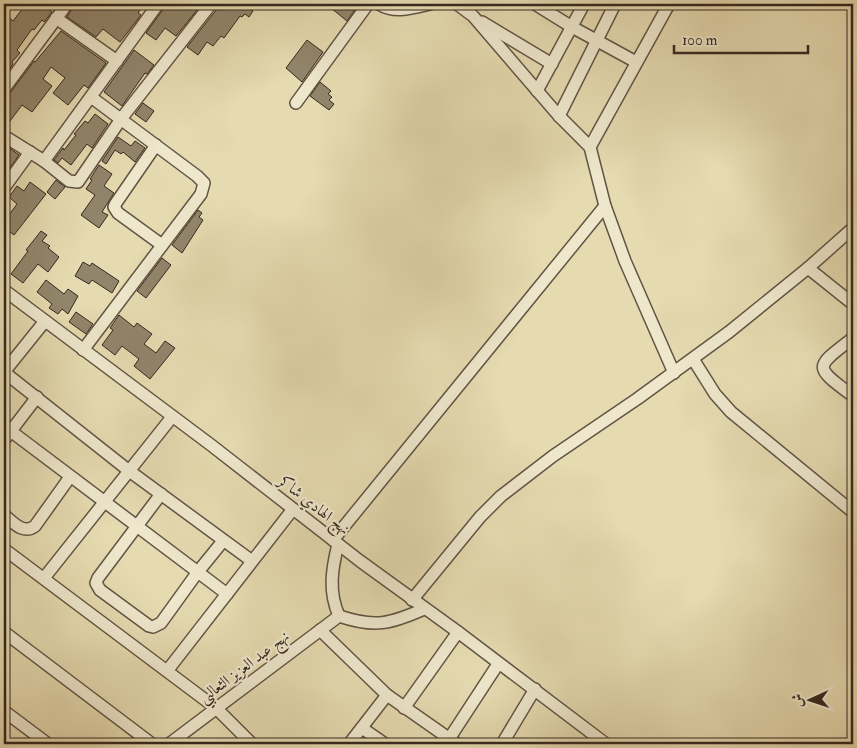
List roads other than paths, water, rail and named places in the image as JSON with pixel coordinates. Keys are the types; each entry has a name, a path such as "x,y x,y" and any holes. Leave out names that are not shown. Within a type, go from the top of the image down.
{"street":[{"path":"4,89 67,4"},
{"path":"44,161 158,4"},
{"path":"4,136 44,161 69,181 76,183 81,179 121,119 211,4"},
{"path":"296,103 368,4"},
{"path":"379,4 401,10 430,4"},
{"path":"457,4 473,16 552,64"},
{"path":"535,4 572,27 636,62"},
{"path":"537,91 584,4"},
{"path":"558,116 615,4"},
{"path":"590,147 669,4"},
{"path":"473,16 558,116 590,147 605,206 632,281 674,373"},
{"path":"56,18 117,61"},
{"path":"84,350 201,194 204,183 91,97"},
{"path":"156,145 114,206 118,213 162,245"},
{"path":"4,188 30,152"},
{"path":"424,609 395,621 376,623 360,623 339,616 334,604 332,582 335,542 605,206"},
{"path":"412,600 480,517 501,496 553,456 693,359 808,268 853,228"},
{"path":"808,268 853,304"},
{"name":"نهج الهادي شاكر","path":"4,290 172,416 335,542 424,609 458,632 498,664 535,689 606,744"},
{"path":"45,321 4,372 128,470 252,561"},
{"path":"853,338 827,358 823,368 824,373 853,396"},
{"path":"693,359 715,394 730,412 853,512"},
{"path":"37,397 6,432 105,502 227,594"},
{"path":"44,578 172,416"},
{"path":"4,515 23,530 31,529 70,477"},
{"path":"161,494 98,578 96,583 100,590 153,627 161,623 223,541"},
{"path":"167,671 293,509"},
{"path":"4,549 216,708 252,744"},
{"name":"نهج عبد العزيز الثعالبي","path":"169,744 339,616"},
{"path":"320,630 387,694 453,742 498,664"},
{"path":"4,632 152,744"},
{"path":"404,708 458,632"},
{"path":"502,744 535,689"},
{"path":"349,744 387,694"},
{"path":"4,711 48,744"},
{"path":"362,728 385,744"}]}
